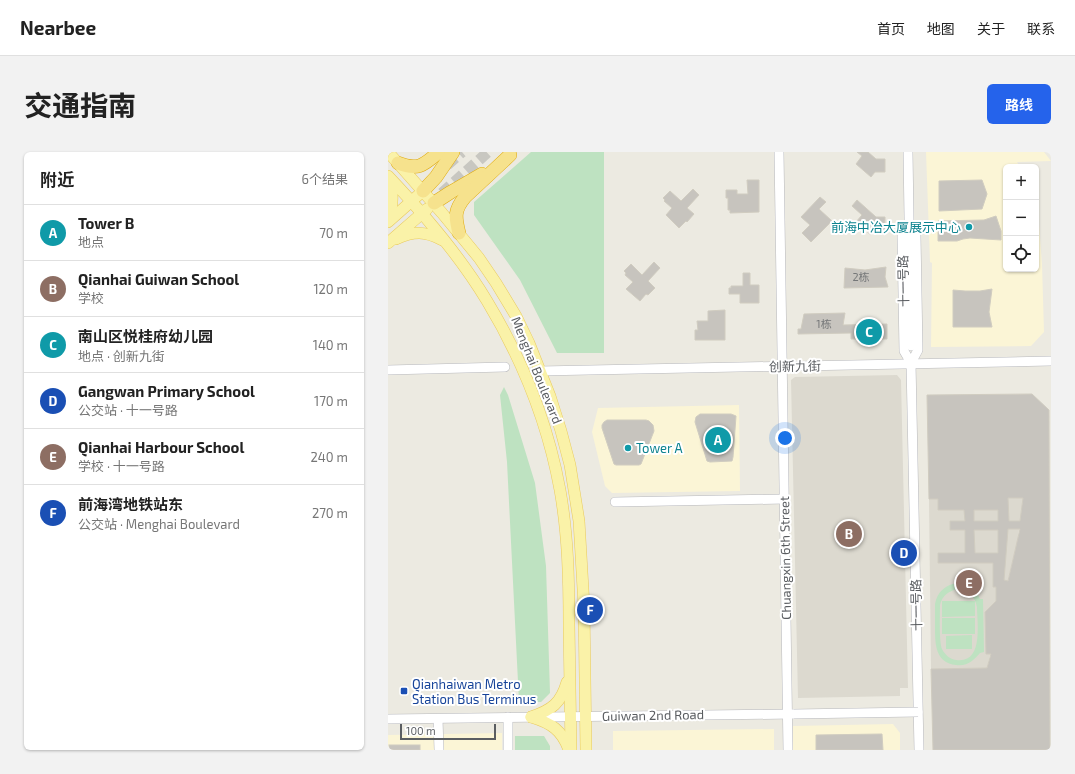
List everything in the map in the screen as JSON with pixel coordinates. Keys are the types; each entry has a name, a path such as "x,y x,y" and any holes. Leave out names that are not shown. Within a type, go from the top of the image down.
{"highway":[{"path":"398,163 412,167 423,165 439,152"},
{"path":"423,191 436,177 453,152"},
{"path":"434,203 486,172 512,154"},
{"path":"459,233 456,215 461,202 512,154"}],"main road":[{"name":"Menghai Boulevard","path":"388,152 459,233 479,258 496,283 516,316 550,396 570,465 579,521 584,606 586,750"},
{"name":"Menghai Boulevard","path":"388,177 411,201 445,242 487,300 507,336 523,371 548,440 560,491 567,544 569,574 570,750"},
{"path":"388,177 392,199 388,221"},
{"path":"388,221 423,191"},
{"path":"389,242 434,203"},
{"path":"389,242 406,235 419,233 431,235 445,242"},
{"path":"532,717 548,710 557,703 561,698 570,671"},
{"path":"532,717 555,728 565,740 570,750"}],"street":[{"name":"Chuangxin 6th Street","path":"779,152 784,499 791,714 788,750"},
{"name":"十一号路","path":"908,152 909,223 916,236 917,259 918,350 912,364 912,393 919,750"},
{"name":"十一号路","path":"909,223 902,236 904,351 912,364"},
{"path":"909,223 911,346"},
{"name":"创新九街","path":"540,371 1051,361"},
{"path":"388,370 504,367"},
{"path":"909,451 914,750"},
{"path":"615,502 784,499"},
{"name":"Guiwan 2nd Road","path":"388,719 918,712"},
{"path":"508,717 508,750"},
{"path":"438,719 439,750"}],"shaded area":[{"path":"926,152 1044,152 1051,161 1003,164 1003,272 1039,272 1039,224 1044,332 1031,346 931,347 932,263 930,262"},
{"path":"897,375 901,380 908,688 900,688 900,696 798,698 791,380 795,377"},
{"path":"739,405 740,491 612,493 605,486 592,432 598,408"},
{"path":"1023,498 1018,538 987,668 931,669 929,499"},
{"path":"893,724 900,733 900,750 793,750 793,726"},
{"path":"774,729 774,750 613,750 613,731"},
{"path":"502,733 502,750 388,750 388,735"}],"green space":[{"path":"531,152 604,152 604,353 557,353 520,280 474,215 474,202"},
{"path":"504,387 508,395 535,483 546,566 550,693 541,702 519,702 507,462 500,395"},
{"path":"958,583 968,586 976,592 980,599 983,599 984,652 980,653 964,665 949,664 944,661 938,652 935,641 936,600 943,589","holes":["959,589 971,595 976,603 978,632 975,649 971,656 965,660 956,660 948,656 942,649 940,634 940,605 944,596 949,592"]},
{"path":"942,601 975,601 975,616 942,617"},
{"path":"942,618 975,618 975,634 942,634"},
{"path":"972,635 972,649 946,649 946,636"},
{"path":"515,736 544,736 550,746 550,750 515,750"}],"building":[{"path":"857,152 868,152 876,159 885,159 885,172 875,172 871,177 856,164 862,156"},
{"path":"747,180 759,180 759,212 730,213 730,210 728,210 726,190 737,190 737,194 748,194"},
{"path":"982,180 987,194 982,209 939,211 939,181"},
{"path":"693,189 699,195 687,208 694,214 679,228 666,215 672,208 664,201 665,200 663,198 670,191 681,201"},
{"path":"820,197 826,202 819,209 832,221 811,242 802,233 810,225 801,217"},
{"path":"857,200 876,217 885,217 885,230 876,230 871,235 856,222 862,215 852,206"},
{"name":"前海中冶大厦展示中心","path":"996,216 1001,231 1001,240 970,238 957,241 938,241 938,221 984,220"},
{"path":"654,262 660,268 648,281 655,288 648,295 646,294 640,301 626,289 633,282 625,275 626,273 624,271 631,264 642,275"},
{"path":"886,267 885,277 888,287 844,288 845,268 865,270"},
{"path":"743,273 750,273 750,285 759,285 759,303 740,303 740,294 729,294 729,288 731,288 731,286 743,286"},
{"path":"992,289 989,312 992,327 953,327 953,290 980,291"},
{"path":"725,310 725,340 695,340 695,330 698,330 697,321 708,321 708,311"},
{"path":"845,313 843,325 887,324 887,339 851,339 851,333 798,334 798,329 801,329 804,314"},
{"path":"1032,394 1049,410 1050,750 933,750 931,669 987,668 991,654 986,654 985,612 996,601 996,587 993,587 993,563 938,563 938,553 965,553 965,530 950,530 950,521 965,521 964,510 938,510 938,499 929,499 927,395","holes":["1008,498 1023,498 1020,521 1009,521","974,510 998,510 998,521 974,521","1008,529 1020,529 1008,581 1004,580","974,530 998,530 998,553 975,553"]},
{"path":"700,414 731,414 736,416 732,461 707,461 695,422 696,417"},
{"name":"Tower A","path":"607,420 646,420 653,425 654,431 641,464 614,464 602,428 602,425"},
{"path":"882,734 883,750 816,750 816,735"},
{"path":"389,745 420,745 420,750 389,750"}],"tunnel":[{"path":"447,165 462,152"},
{"path":"442,193 488,152"}],"place":[{"name":"前海中冶大厦展示中心","path":"969,227"},
{"name":"南山区悦桂府幼儿园","path":"869,332"},
{"name":"Tower B","path":"718,440"},
{"name":"Tower A","path":"628,448"},
{"name":"Qianhai Guiwan School","path":"849,534"},
{"name":"Gangwan Primary School","path":"904,553"},
{"name":"Qianhai Harbour School","path":"969,583"},
{"name":"前海湾地铁站东","path":"590,610"},
{"name":"Qianhaiwan Metro Station Bus Terminus","path":"404,691"}]}
